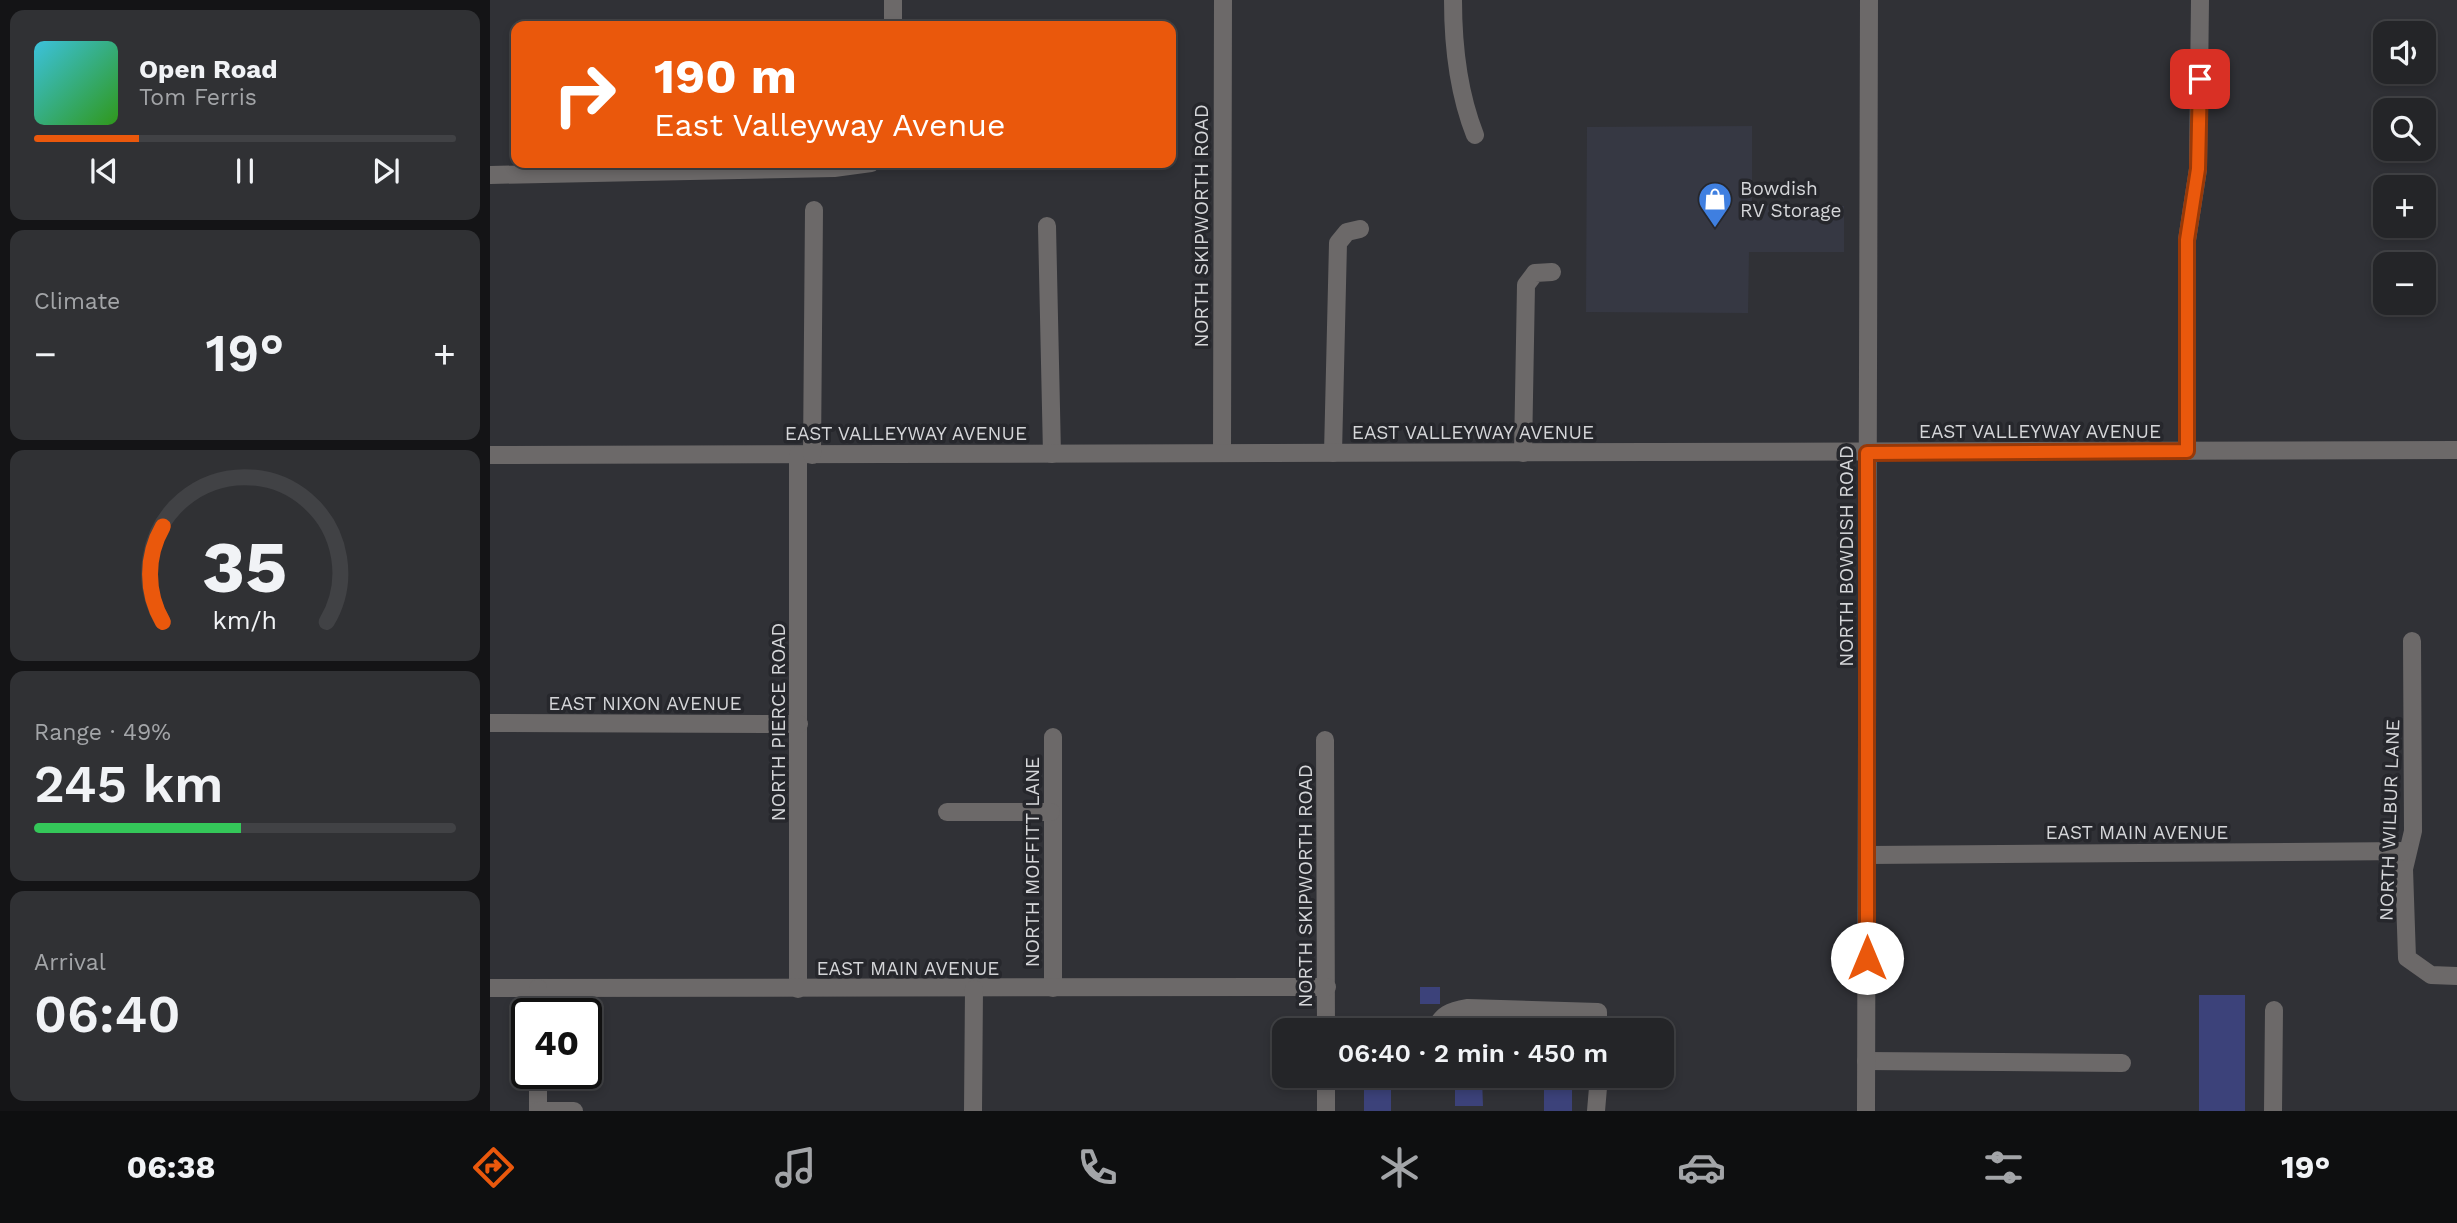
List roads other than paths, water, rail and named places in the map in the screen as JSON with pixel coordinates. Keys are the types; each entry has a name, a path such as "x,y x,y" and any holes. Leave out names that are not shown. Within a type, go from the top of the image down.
{"street":[{"path":"893,0 893,21"},
{"name":"NORTH SKIPWORTH ROAD","path":"1222,453 1223,0"},
{"path":"1453,0 1453,32 1463,105 1475,135"},
{"name":"NORTH BOWDISH ROAD","path":"1866,1111 1869,0"},
{"path":"2187,451 2187,240 2198,169 2200,0"},
{"path":"490,175 834,168"},
{"name":"NORTH PIERCE ROAD","path":"798,989 799,724 814,210"},
{"path":"1047,226 1052,454"},
{"path":"1333,453 1338,243 1347,232 1360,229"},
{"path":"1523,453 1526,285 1535,273 1552,272"},
{"name":"EAST VALLEYWAY AVENUE","path":"490,455 2457,450"},
{"name":"NORTH WILBUR LANE","path":"2412,641 2413,831 2404,869 2407,958 2431,975 2457,976"},
{"name":"EAST NIXON AVENUE","path":"490,723 799,724"},
{"name":"NORTH MOFFITT LANE","path":"1053,737 1053,988"},
{"name":"NORTH SKIPWORTH ROAD","path":"1325,740 1326,1018"},
{"path":"947,812 1051,812"},
{"name":"EAST MAIN AVENUE","path":"1868,855 2407,851"},
{"name":"EAST MAIN AVENUE","path":"490,988 1326,987"},
{"path":"538,988 538,998"},
{"path":"973,1111 974,989"},
{"path":"1440,1018 1453,1010 1468,1008 1598,1012 1598,1018"},
{"path":"2273,1111 2274,1010"},
{"path":"1866,1061 2122,1063"},
{"path":"1326,1088 1326,1111"},
{"path":"1596,1111 1598,1088"},
{"path":"538,1089 538,1111 574,1111"}],"place":[{"name":"Bowdish RV Storage","path":"1715,229"}]}
